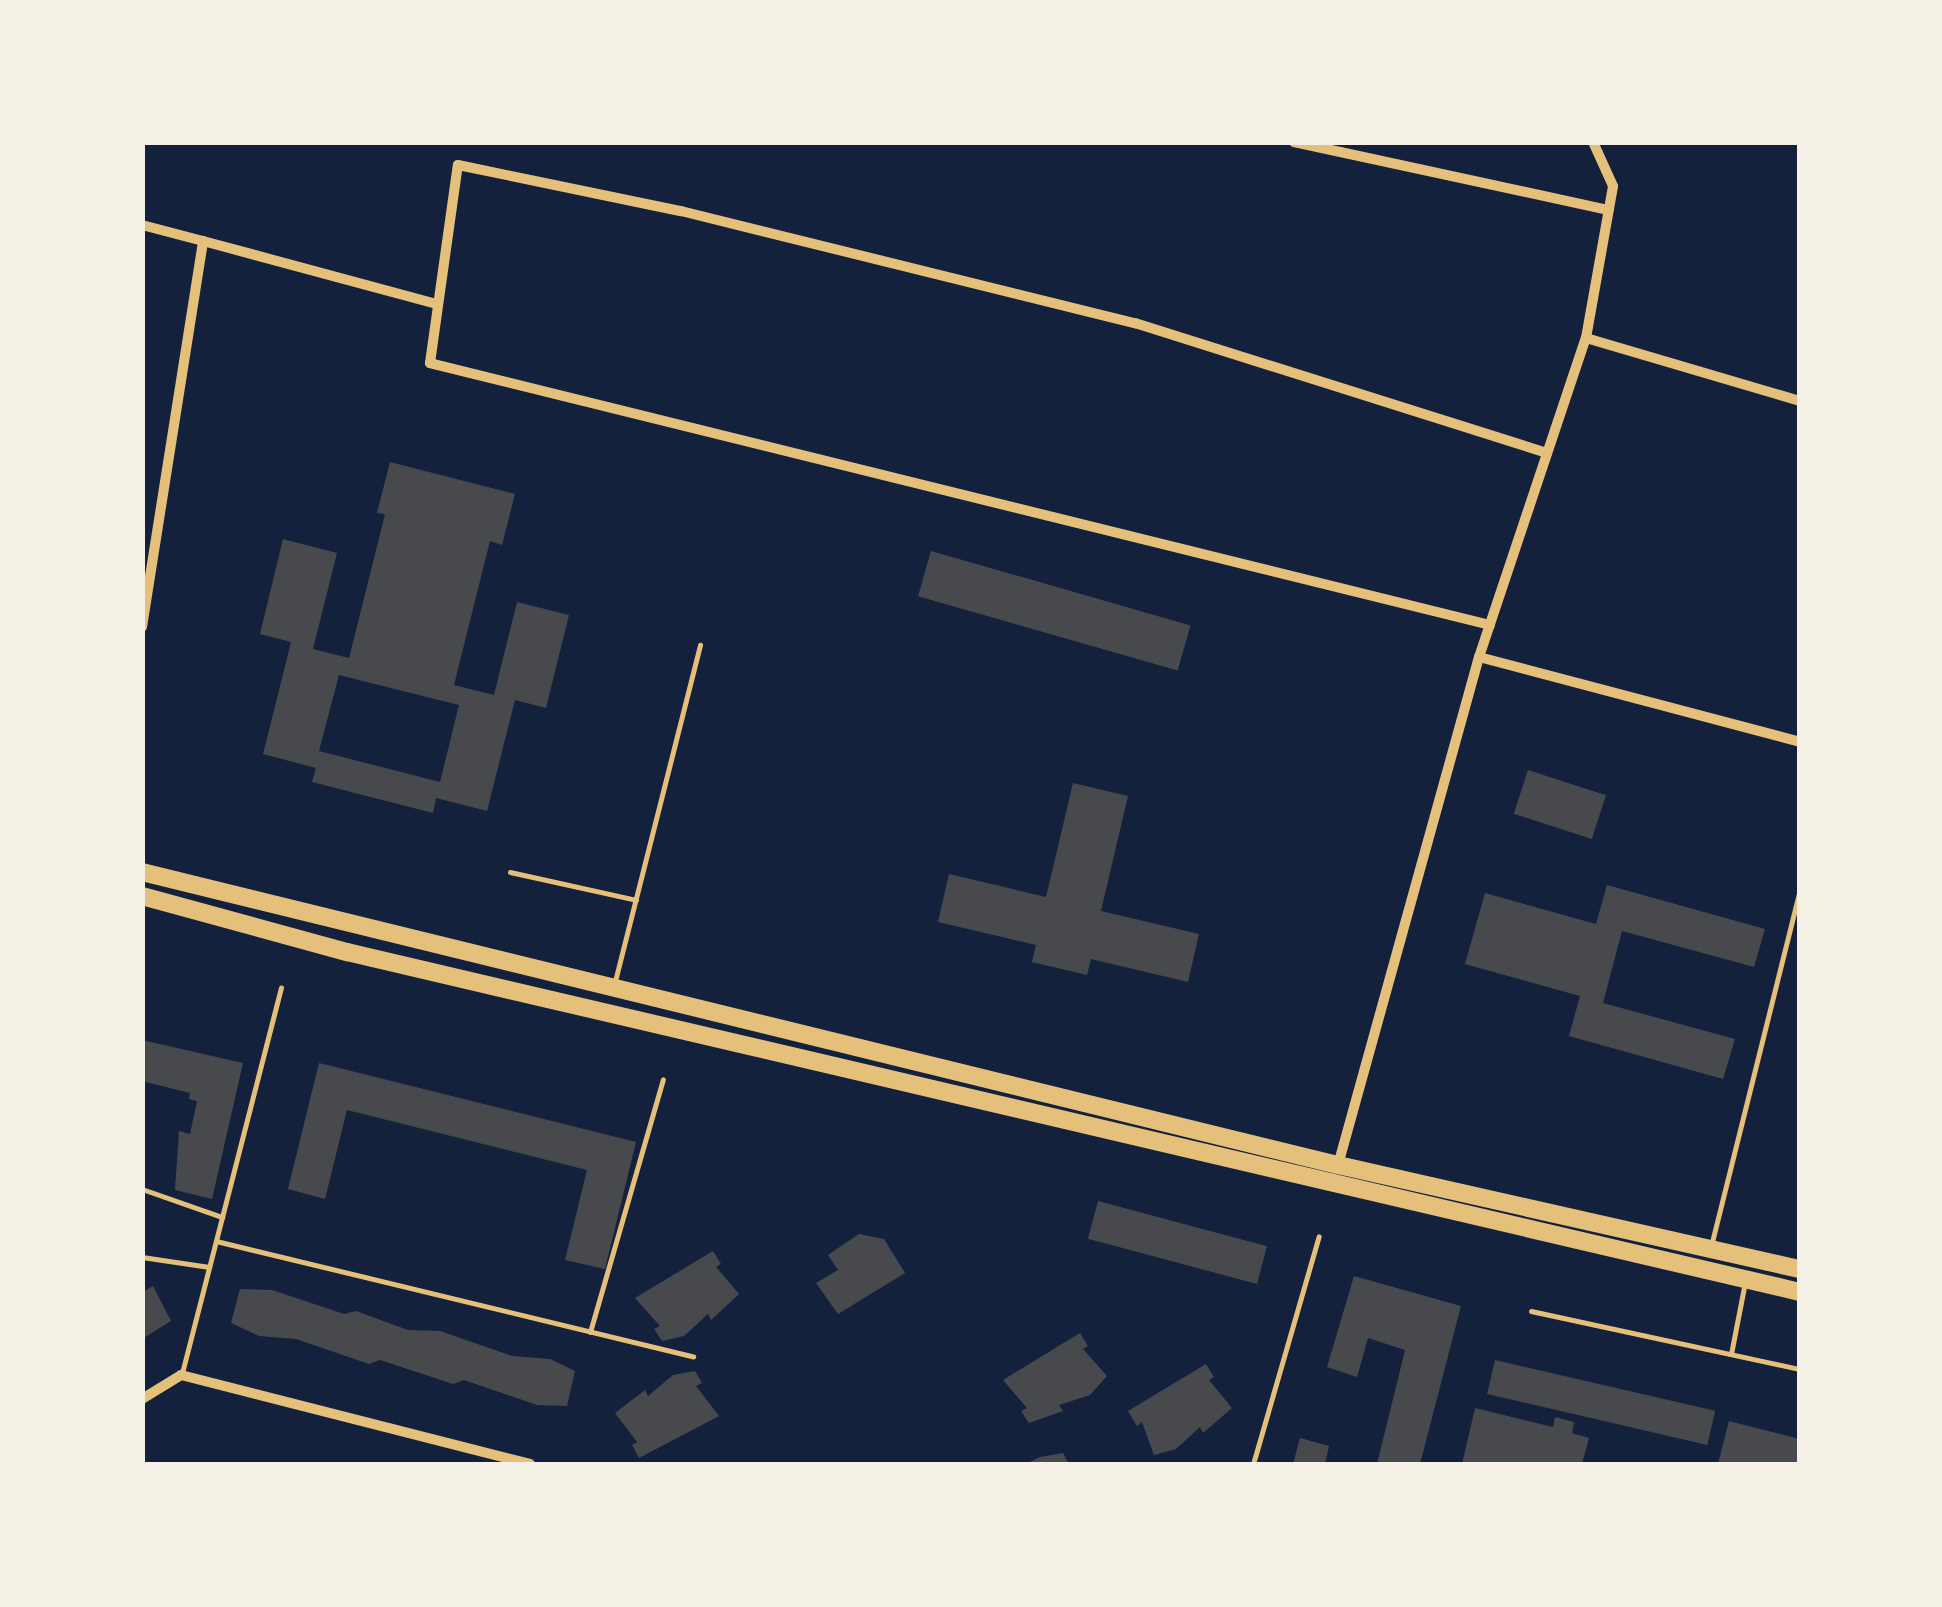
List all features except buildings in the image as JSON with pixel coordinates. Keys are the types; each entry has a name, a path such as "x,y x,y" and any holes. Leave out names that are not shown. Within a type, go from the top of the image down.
{"main road":[{"path":"142,872 1338,1164 1800,1268"},
{"path":"142,896 346,952 1800,1292"}],"street":[{"path":"1294,142 1609,210"},
{"path":"1338,1164 1479,657 1586,338 1614,186 1593,142"},
{"path":"1490,626 430,363 458,166 681,211 1135,322 1546,453"},
{"path":"142,225 436,304"},
{"path":"142,628 203,241"},
{"path":"1586,338 1800,402"},
{"path":"1479,657 1800,742"},
{"path":"142,1399 181,1376 530,1464"}],"lane":[{"path":"613,988 700,646"},
{"path":"510,872 636,900"},
{"path":"1710,1248 1800,890"},
{"path":"181,1376 281,988"},
{"path":"590,1332 663,1079"},
{"path":"142,1189 222,1217"},
{"path":"1253,1464 1318,1236"},
{"path":"216,1242 693,1356"},
{"path":"142,1257 209,1267"},
{"path":"1731,1354 1746,1279"},
{"path":"1531,1311 1800,1369"}]}
